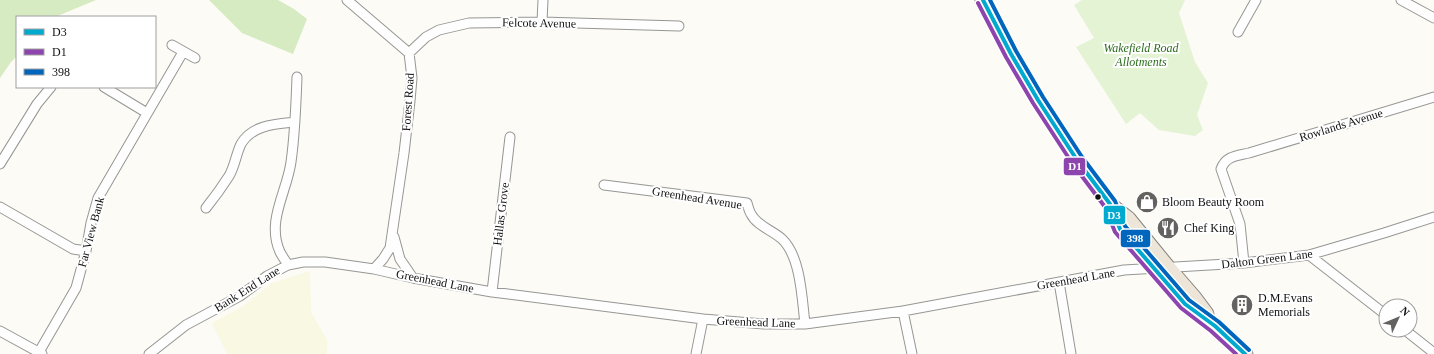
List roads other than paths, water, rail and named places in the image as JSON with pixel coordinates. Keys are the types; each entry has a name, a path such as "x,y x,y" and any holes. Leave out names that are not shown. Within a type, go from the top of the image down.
{"highway":[{"path":"983,0 1011,54 1050,121 1110,204 1120,229 1185,304 1215,326 1245,354"},
{"path":"1110,204 1128,219 1194,298 1215,326"}],"street":[{"path":"347,0 409,54"},
{"path":"542,22 543,0"},
{"path":"1238,32 1256,0"},
{"path":"1401,0 1434,18"},
{"name":"Felcote Avenue","path":"409,54 426,37 453,25 485,22 542,22 679,26"},
{"path":"172,45 194,58"},
{"name":"Far View Bank","path":"40,353 76,288 98,198 183,52"},
{"name":"Forest Road","path":"374,269 390,248 393,231 410,101 412,78 409,54"},
{"path":"288,265 279,251 276,237 276,216 291,164 297,77"},
{"path":"0,164 37,104 50,88"},
{"path":"106,88 147,113"},
{"name":"Rowlands Avenue","path":"1244,263 1240,224 1221,169 1229,158 1434,97"},
{"path":"206,208 230,175 241,144 248,135 261,127 272,124 295,122"},
{"name":"Hallas Grove","path":"492,292 510,137"},
{"name":"Greenhead Avenue","path":"604,185 747,203 751,215 758,223 783,239 791,250 800,279 806,324"},
{"path":"0,206 73,249 86,251"},
{"name":"Dalton Green Lane","path":"1153,268 1244,263 1309,255 1434,217"},
{"name":"Forest Road","path":"393,231 400,259 413,278"},
{"path":"1309,255 1378,309"},
{"name":"Bank End Lane","path":"148,354 186,325 240,296 267,276 288,265 303,262 325,262 358,267"},
{"name":"Greenhead Lane","path":"358,267 492,292 702,319 764,324 806,324 904,311 1124,270 1153,268"},
{"path":"1059,282 1071,354"},
{"path":"904,311 912,354"},
{"path":"696,354 702,319"},
{"path":"0,331 40,353"},
{"path":"1415,338 1434,353"}],"place":[{"name":"Bloom Beauty Room","path":"1147,202"},
{"name":"Chef King","path":"1168,228"},
{"name":"D.M.Evans Memorials","path":"1242,305"}],"park label":[{"name":"Wakefield Road Allotments","path":"1141,55"}]}
